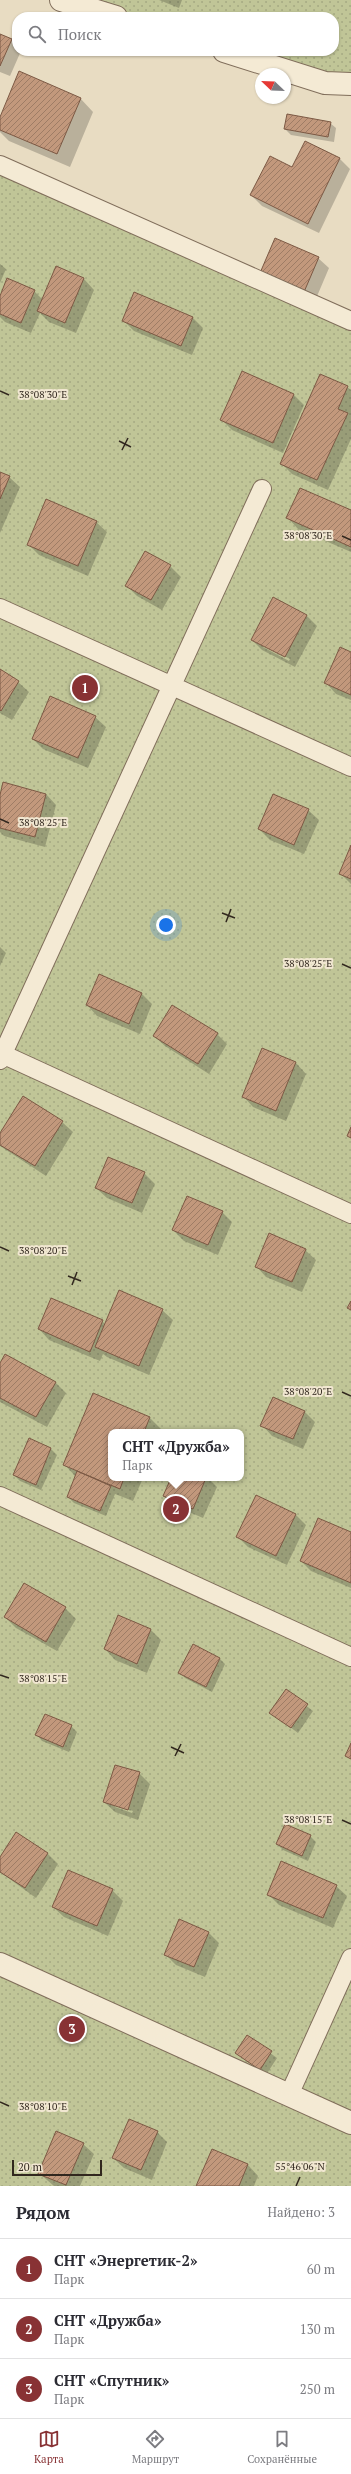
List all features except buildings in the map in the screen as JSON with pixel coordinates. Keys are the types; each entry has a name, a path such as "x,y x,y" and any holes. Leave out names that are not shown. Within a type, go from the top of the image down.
{"street":[{"path":"61,0 100,12"},
{"path":"240,56 325,83 351,84"},
{"path":"0,1964 351,2123"}],"lane":[{"path":"0,165 351,321"},
{"path":"262,489 1,1056 351,1214"},
{"path":"0,608 351,767"},
{"path":"0,1496 351,1657"},
{"path":"289,2095 351,1958"}],"green space":[{"path":"61,0 351,0 351,84 243,56 339,56 339,12 100,12"},
{"path":"0,165 351,321 351,2186 0,2186"}],"place":[{"name":"СНТ «Энергетик-2»","path":"85,688"},
{"name":"СНТ «Дружба»","path":"176,1509"},
{"name":"СНТ «Спутник»","path":"72,2029"}]}
